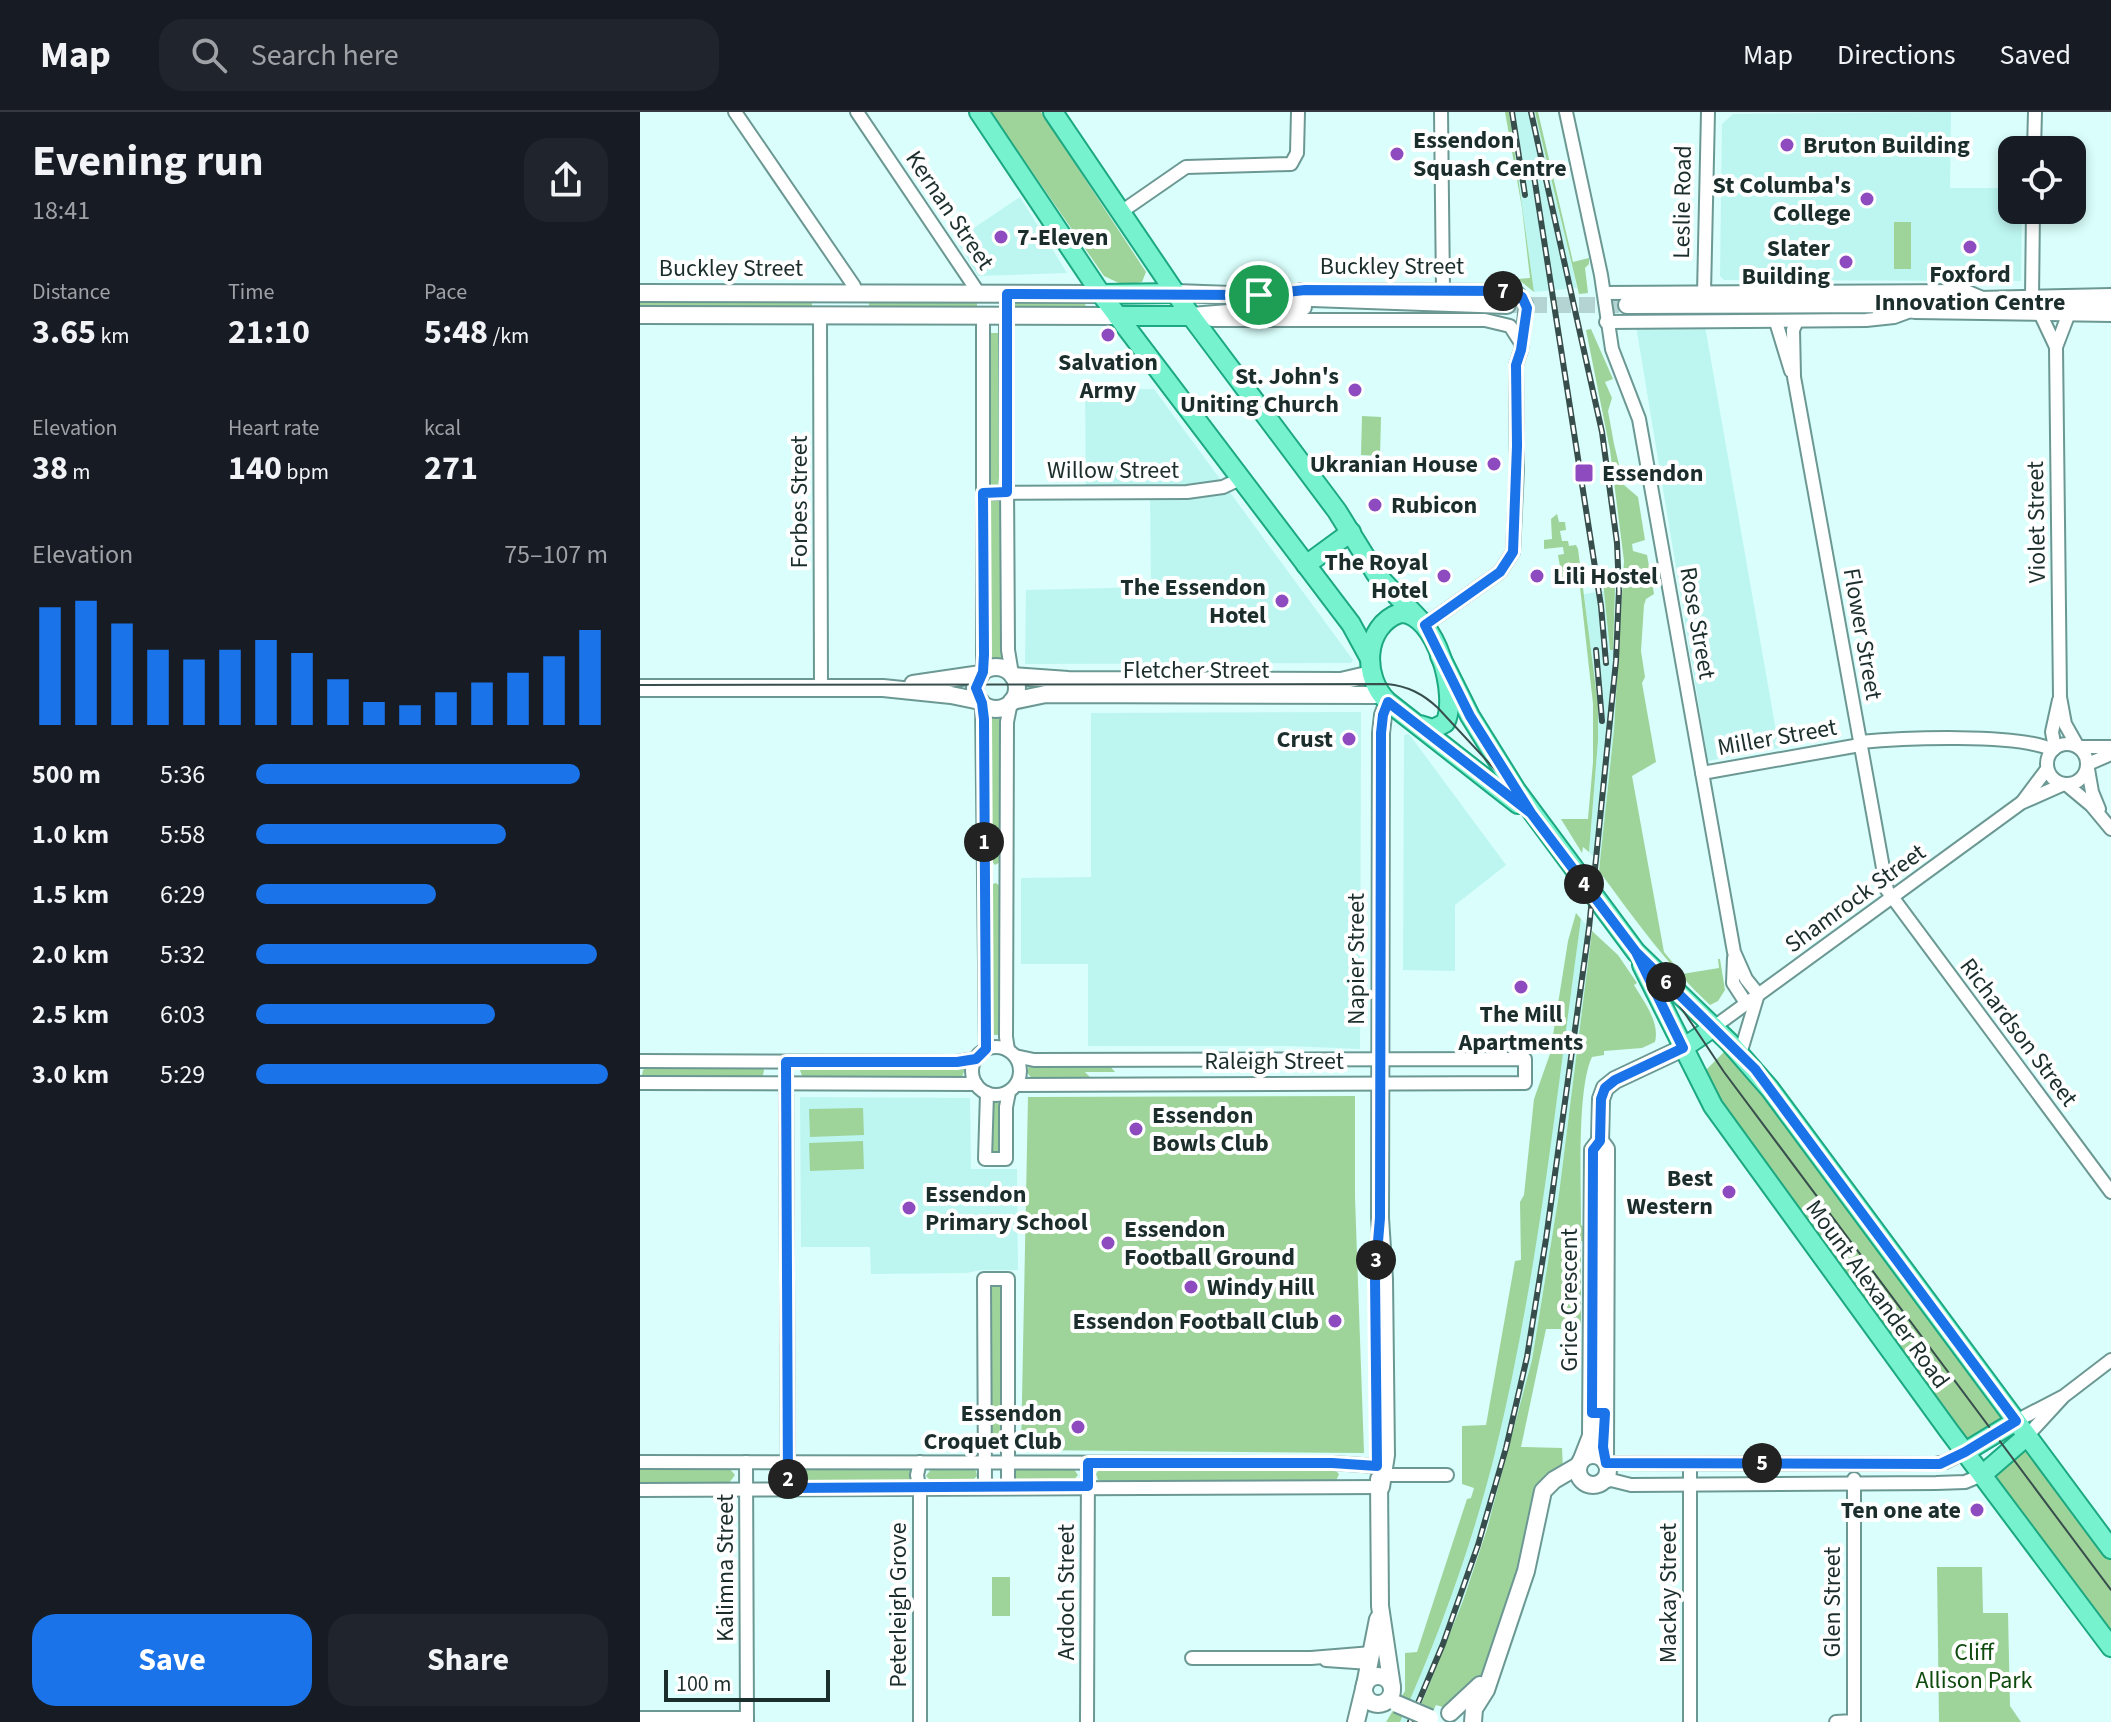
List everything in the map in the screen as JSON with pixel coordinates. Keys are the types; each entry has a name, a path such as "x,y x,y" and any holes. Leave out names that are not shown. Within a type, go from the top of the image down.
{"main road":[{"path":"979,112 1101,294 1355,630 1385,698"},
{"path":"1053,112 1191,316 1351,532 1376,574 1424,623 1440,656 1449,694 1449,714 1439,728 1428,729 1420,725"},
{"name":"Buckley Street","path":"1101,294 1176,293"},
{"name":"Buckley Street","path":"1117,316 1191,316"},
{"path":"1306,565 1351,532"},
{"path":"1370,665 1381,627 1390,617 1406,612 1416,615 1424,623"},
{"name":"Mount Alexander Road","path":"1440,656 1470,716 1531,813 1636,952 1740,1054 1778,1100 2111,1549"},
{"name":"Mount Alexander Road","path":"1385,698 1531,813"},
{"name":"Mount Alexander Road","path":"1636,952 1704,1092 1750,1161 2111,1647"},
{"path":"1683,1048 1714,1027"},
{"path":"1965,1452 2021,1428"},
{"path":"1982,1475 2021,1428"}],"street":[{"name":"Kernan Street","path":"857,112 978,292"},
{"path":"1121,212 1186,167 1288,166 1297,153 1298,112"},
{"path":"1441,112 1443,290"},
{"name":"Rose Street","path":"1566,112 1604,293 1606,322 1614,358 1639,419 1734,952 1733,983 1746,1003"},
{"name":"Leslie Road","path":"1704,293 1708,112"},
{"path":"2034,136 2035,112"},
{"path":"738,113 850,280 855,292 856,316"},
{"path":"2033,224 2036,306"},
{"name":"Buckley Street","path":"1254,295 1305,290 1507,291 1519,294 1525,300 1527,308 1521,343"},
{"path":"1604,293 1970,291 1985,299"},
{"path":"820,292 820,315"},
{"path":"978,292 982,298 983,315 982,673 976,688 981,702 981,1054 972,1071 976,1084 987,1093 994,1095 1013,1088"},
{"name":"Buckley Street","path":"640,293 1101,294"},
{"name":"Buckley Street","path":"1176,293 1507,305"},
{"path":"987,1093 985,1159 1006,1159 1006,1107 1021,1070 1006,1037 1007,718 1017,689 1008,650 1007,294"},
{"path":"1879,304 1915,310 2036,306 2111,297"},
{"path":"1627,305 1879,304 1985,299 2069,313 2111,313"},
{"name":"Buckley Street","path":"1191,316 1372,302"},
{"name":"Violet Street","path":"2036,306 2056,347"},
{"path":"1606,322 1866,320 1894,317 1915,310"},
{"name":"Violet Street","path":"2069,313 2056,347 2060,697 2065,724 2078,747"},
{"name":"Buckley Street","path":"640,315 1117,316"},
{"name":"Forbes Street","path":"820,315 821,688"},
{"name":"Buckley Street","path":"1191,316 1217,321 1496,321 1510,326 1521,343"},
{"name":"Flower Street","path":"1797,321 1793,330 1794,377 1883,874 1892,898"},
{"name":"Flower Street","path":"1776,322 1794,377"},
{"path":"1424,623 1500,572 1513,552 1516,365 1521,343"},
{"name":"Willow Street","path":"983,493 1187,492 1223,487 1240,479"},
{"name":"Fletcher Street","path":"1012,675 1068,680 1341,681 1370,665"},
{"path":"883,688 982,673 997,667 1012,675"},
{"path":"640,688 883,688 951,695 997,708 1012,702"},
{"name":"Fletcher Street","path":"1012,702 1046,694 1385,698"},
{"name":"Violet Street","path":"2054,749 2055,710 2060,697"},
{"name":"Napier Street","path":"1356,1722 1364,1687 1377,1656 1380,1606 1384,1279 1380,1218 1379,1059 1382,724 1385,698"},
{"name":"Miller Street","path":"1702,773 1860,743 2003,740 2033,742 2054,749"},
{"path":"2107,824 2066,784 2053,779 2047,769 2047,760 2054,749 2064,744 2111,747"},
{"path":"2078,747 2085,754 2092,792 2107,824"},
{"path":"2066,784 2080,780 2088,765 2111,754"},
{"name":"Shamrock Street","path":"2021,803 2047,769"},
{"name":"Shamrock Street","path":"1714,1027 2021,803 2066,784"},
{"name":"Richardson Street","path":"1892,898 2111,1192"},
{"name":"Rose Street","path":"1734,952 1746,979 1758,994"},
{"path":"1740,1054 1758,994"},
{"path":"640,1061 957,1062 1001,1047 1012,1053"},
{"name":"Grice Crescent","path":"1605,1462 1599,1413 1600,1229 1593,1150 1600,1141 1601,1099 1605,1088 1615,1080 1683,1048"},
{"name":"Raleigh Street","path":"1012,1053 1049,1060 1525,1059 1525,1083 1013,1088"},
{"path":"786,1062 788,1488"},
{"path":"640,1083 976,1084"},
{"path":"985,1487 984,1279 1008,1279 1008,1486"},
{"path":"2021,1428 2111,1360"},
{"name":"Grice Crescent","path":"1580,1463 1599,1413"},
{"path":"1473,1722 1474,1709 1486,1690 1526,1571 1542,1495 1547,1486 1594,1455 1605,1462 1940,1464 1965,1452"},
{"path":"640,1462 1332,1463 1381,1474"},
{"name":"Kalimna Street","path":"746,1462 747,1720"},
{"name":"Peterleigh Grove","path":"920,1462 917,1475 920,1488 920,1722"},
{"path":"1597,1484 1607,1473 1605,1462"},
{"name":"Ardoch Street","path":"1087,1722 1088,1463"},
{"path":"1580,1463 1582,1481 1597,1484"},
{"name":"Mackay Street","path":"1690,1464 1690,1722"},
{"name":"Glen Street","path":"1836,1722 1854,1721 1854,1464"},
{"path":"640,1490 1088,1486 1381,1474 1447,1475"},
{"path":"1541,1507 1561,1487 1611,1480 1631,1485 1854,1484 1965,1482 1982,1475"},
{"path":"1192,1658 1311,1658 1344,1663 1377,1656"},
{"name":"Napier Street","path":"1377,1656 1392,1697"},
{"path":"1440,1716 1472,1695 1491,1671"},
{"path":"1392,1697 1389,1681 1381,1676 1371,1677 1364,1687 1369,1700 1392,1697 1440,1716 1465,1713 1473,1722"},
{"path":"1368,1722 1392,1697"},
{"path":"640,1718 747,1720"}],"shaded area":[{"path":"1509,112 1535,112 1577,288 1534,292"},
{"name":"St Columba's College","path":"1951,112 1950,188 1998,188 1998,224 2022,224 2021,281 1724,280 1720,276 1722,124 1733,114"},
{"name":"7-Eleven","path":"1020,197 1067,273 978,276 956,240"},
{"path":"1636,326 1705,326 1779,748 1708,761"},
{"path":"1154,389 1353,660 1351,663 1025,664 1026,590 1151,587 1150,492 1086,492 1085,390"},
{"path":"1624,589 1600,864 1589,852 1598,705 1584,594 1604,591 1610,649 1613,649 1615,590"},
{"path":"1361,712 1360,1049 1088,1046 1088,964 1021,964 1021,878 1091,877 1091,713"},
{"path":"1409,734 1506,865 1455,905 1455,971 1403,970 1404,735"},
{"path":"1581,919 1592,931 1559,1194 1532,1360 1502,1480 1463,1601 1414,1722 1400,1722 1449,1600 1495,1453 1524,1317"},
{"name":"Essendon Primary School","path":"800,1097 970,1098 971,1169 1017,1169 1018,1270 871,1274 870,1247 801,1247"}],"green space":[{"path":"991,112 1041,112 1146,272 1142,282 1123,285 1104,276"},
{"path":"1505,112 1509,112 1534,292 1518,279 1530,278 1522,208"},
{"path":"1535,112 1538,112 1573,262 1589,258 1585,268 1588,293 1579,294"},
{"path":"1894,222 1911,222 1911,269 1894,269"},
{"path":"640,298 812,301 812,307 809,310 640,310"},
{"path":"869,299 977,301 977,306 976,309 874,311 869,306"},
{"path":"1017,301 1083,301 1088,309 1013,308"},
{"path":"1591,329 1613,379 1605,382 1612,398 1608,411 1624,485 1638,497 1645,540 1632,544 1633,551 1647,555 1654,594 1646,599 1644,605 1641,651 1645,677 1642,683 1656,762 1632,776 1664,952 1682,974 1719,968 1720,959 1725,990 1718,1001 1710,1005 1665,957 1599,871 1614,730 1624,561 1610,450 1586,330"},
{"path":"986,333 998,333 999,478 998,486 993,487 989,481"},
{"path":"1362,416 1381,417 1380,456 1361,455"},
{"path":"991,497 1001,501 1003,656 996,663 989,657 987,505"},
{"path":"1557,514 1559,522 1565,522 1566,530 1560,531 1562,541 1568,541 1569,546 1576,545 1578,549 1598,705 1589,852 1583,847 1582,853 1561,819 1588,819 1593,762 1593,704 1578,569 1562,578 1558,555 1564,554 1563,547 1544,549 1544,540 1552,539 1551,519"},
{"path":"1613,570 1613,650 1610,650 1602,572"},
{"path":"997,713 1003,717 1002,861 995,865 989,858 989,717"},
{"path":"996,883 1002,888 1003,1035 989,1035 990,885"},
{"path":"1576,913 1581,919 1535,1254 1495,1453 1454,1590 1428,1657 1400,1722 1386,1722 1405,1691 1405,1653 1417,1652 1467,1499 1471,1498 1474,1488 1462,1484 1462,1426 1486,1425 1515,1261 1521,1260 1520,1202 1524,1195 1534,1099 1550,1054 1568,941"},
{"path":"1592,931 1618,955 1637,983 1634,985 1650,1012 1656,1035 1655,1042 1642,1048 1604,1051 1604,1055 1592,1057 1587,1071 1581,1135 1581,1225 1589,1229 1590,1245 1581,1241 1581,1324 1578,1329 1546,1329 1521,1447 1562,1448 1563,1470 1553,1476 1482,1676 1474,1687 1446,1708 1436,1705 1428,1722 1414,1722 1463,1601 1487,1529 1532,1360 1559,1194"},
{"path":"1726,1050 1751,1075 2007,1419 1967,1443 1717,1097 1704,1072"},
{"path":"1031,1064 1109,1065 1115,1072 1085,1072 1092,1079 1033,1080 1026,1071"},
{"path":"959,1065 965,1069 962,1077 803,1079 800,1070 805,1066"},
{"path":"649,1066 760,1066 764,1070 758,1080 648,1080 642,1075"},
{"name":"Windy Hill","path":"1355,1096 1355,1197 1364,1453 1021,1450 1028,1097"},
{"path":"993,1103 1000,1104 1000,1154 991,1153"},
{"path":"863,1108 864,1135 810,1137 809,1109"},
{"path":"863,1141 864,1169 810,1171 809,1143"},
{"path":"992,1285 1000,1285 1002,1292 1002,1440 998,1446 990,1443 989,1290"},
{"path":"2026,1445 2111,1559 2111,1634 1992,1475"},
{"path":"729,1468 735,1475 729,1483 640,1483 640,1469"},
{"path":"796,1468 907,1468 912,1471 913,1478 906,1482 799,1482 794,1477"},
{"path":"932,1468 971,1468 977,1476 971,1482 933,1483 926,1476"},
{"path":"1019,1468 1073,1468 1078,1475 1072,1482 1019,1482 1013,1478 1013,1471"},
{"path":"1333,1468 1339,1474 1332,1482 1103,1482 1098,1480 1096,1474 1099,1469"},
{"name":"Cliff Allison Park","path":"1937,1567 1982,1567 1983,1613 2008,1613 2010,1706 2021,1722 1939,1722"},
{"path":"992,1577 1010,1577 1010,1616 992,1616"}],"tunnel":[{"path":"1507,305 1627,305"}],"tram line":[{"path":"640,685 1387,684 1421,695 1438,708 1541,819 1668,988 1724,1072 2111,1590"}],"railway":[{"path":"1512,112 1525,195"},
{"path":"1410,1722 1443,1644 1478,1545 1506,1448 1527,1357 1589,928 1616,661 1619,591 1617,543 1602,432 1531,112"},
{"path":"1534,176 1601,606 1606,663"},
{"path":"1596,650 1602,721"}],"place":[{"name":"Bruton Building","path":"1787,145"},
{"name":"Essendon Squash Centre","path":"1397,154"},
{"name":"St Columba's College","path":"1867,199"},
{"name":"7-Eleven","path":"1001,237"},
{"name":"Foxford Innovation Centre","path":"1970,247"},
{"name":"Slater Building","path":"1846,262"},
{"name":"Salvation Army","path":"1108,335"},
{"name":"St. John's Uniting Church","path":"1355,390"},
{"name":"Ukranian House","path":"1494,464"},
{"name":"Essendon","path":"1584,473"},
{"name":"Rubicon","path":"1375,505"},
{"name":"The Royal Hotel","path":"1444,576"},
{"name":"Lili Hostel","path":"1537,576"},
{"name":"The Essendon Hotel","path":"1282,601"},
{"name":"Crust","path":"1349,739"},
{"name":"The Mill Apartments","path":"1521,987"},
{"name":"Essendon Bowls Club","path":"1136,1129"},
{"name":"Best Western","path":"1729,1192"},
{"name":"Essendon Primary School","path":"909,1208"},
{"name":"Essendon Football Ground","path":"1108,1243"},
{"name":"Windy Hill","path":"1191,1287"},
{"name":"Essendon Football Club","path":"1335,1321"},
{"name":"Essendon Croquet Club","path":"1078,1427"},
{"name":"Ten one ate","path":"1977,1510"}],"route":[{"path":"1259,295 1007,294 1007,492 983,493 984,655 983,672 976,688 984,719 986,1049 976,1059 957,1062 786,1062 788,1488 1088,1486 1088,1463 1332,1463 1377,1466 1375,1277 1380,1218 1381,733 1388,702 1531,813 1636,952 1683,1048 1615,1080 1605,1088 1601,1099 1600,1141 1593,1150 1592,1413 1605,1413 1603,1447 1606,1463 1940,1464 2016,1421 1755,1069 1636,952 1583,882 1531,813 1470,716 1425,625 1500,572 1511,559 1515,544 1516,365 1527,315 1525,300 1519,294 1507,291 1305,290 1259,295"}]}
